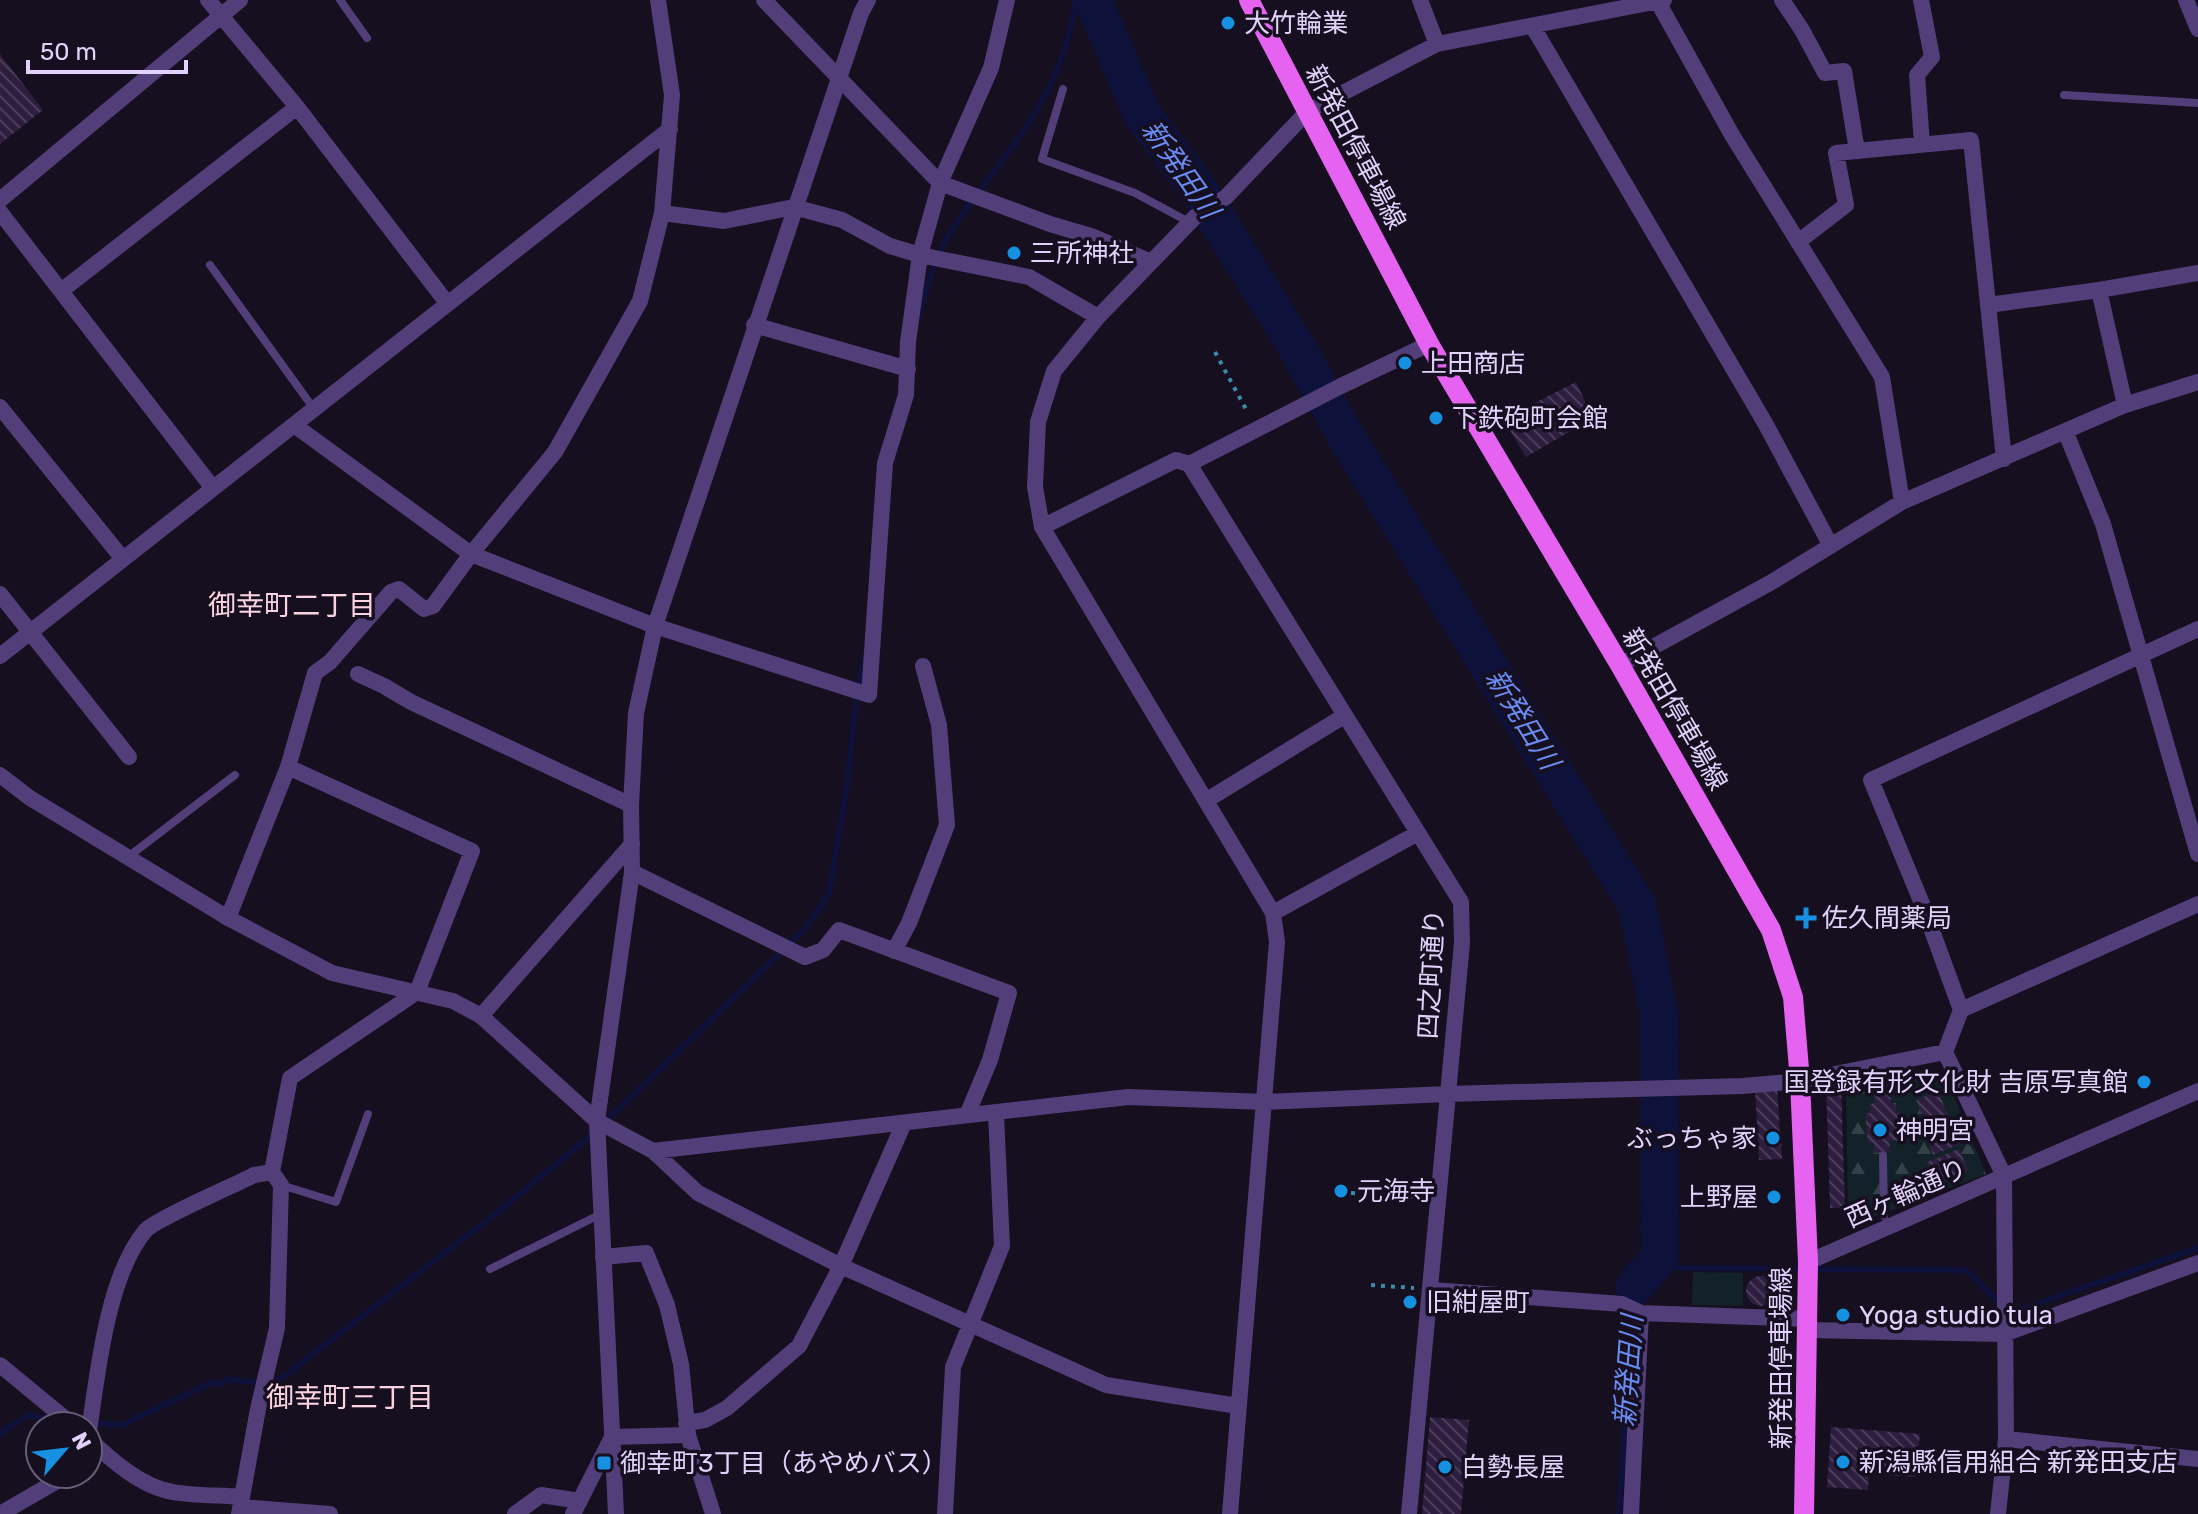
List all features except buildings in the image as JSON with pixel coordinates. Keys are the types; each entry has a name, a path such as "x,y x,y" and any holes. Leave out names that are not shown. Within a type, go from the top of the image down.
{"main road":[{"name":"新発田停車場線","path":"1249,0 1429,344 1620,665 1771,930 1793,997 1800,1081 1808,1262 1804,1514"}],"street":[{"path":"208,0 297,107 447,303"},
{"path":"0,200 240,0"},
{"path":"228,918 288,767 315,673 330,662 391,592 399,589 424,609 433,606 471,554 555,452 640,301 662,213 670,129 672,95 658,0"},
{"path":"764,0 940,183 1094,237 1151,262"},
{"path":"616,1514 597,1121 632,872 631,805 636,713 655,626 794,207 868,0"},
{"path":"294,425 471,554 655,626 869,695 885,463 906,395 908,342 920,255 940,183 991,68 1007,0"},
{"path":"1420,0 1437,44"},
{"path":"1782,0 1825,73 1844,71 1857,151"},
{"path":"1921,0 1932,57 1917,75 1922,144"},
{"path":"2186,0 2198,29"},
{"path":"1230,1514 1277,942 1273,913 1042,527 1035,487 1038,422 1054,371 1098,317 1192,219 1226,197 1308,111 1437,44 1533,27 1597,7 1661,1 1732,135 1882,377 1902,502"},
{"path":"1533,27 1765,423 1831,546"},
{"path":"61,291 297,107"},
{"path":"0,656 670,129"},
{"path":"1798,242 1846,205 1836,153 1971,140 2004,459"},
{"path":"662,213 724,221 794,207 842,220 890,246 920,255 1029,277 1098,317"},
{"path":"0,212 212,487"},
{"path":"1988,305 2198,273"},
{"path":"2099,290 2125,405"},
{"path":"754,325 908,369"},
{"path":"1042,527 1176,460 1189,464 1429,344"},
{"path":"1620,665 1770,583 1902,502 2125,405 2198,382"},
{"path":"0,407 123,559"},
{"path":"2066,433 2103,524 2198,854"},
{"name":"四之町通り","path":"1189,464 1461,902 1462,943 1409,1514"},
{"path":"0,594 129,757"},
{"path":"1998,1514 2006,1439 2004,1176 1945,1052 1961,1010 1923,906 1871,780 2198,629"},
{"path":"894,951 909,923 947,825 939,725 923,666"},
{"path":"358,674 631,805"},
{"path":"1207,800 1344,716"},
{"path":"241,1506 258,1409 277,1328 276,1179 290,1078 417,992 472,851 288,767"},
{"path":"0,775 30,798 228,918 332,973 453,1001 481,1016 597,1121 653,1151 698,1193 841,1266 1106,1385 1238,1406"},
{"path":"1273,913 1418,833"},
{"path":"481,1016 632,844"},
{"path":"632,872 805,957 823,950 839,930 1009,993 990,1060 967,1115"},
{"path":"1961,1010 2198,904"},
{"path":"653,1151 1128,1097 1265,1102 1743,1086 1800,1081 1945,1052"},
{"name":"西ヶ輪通り","path":"1808,1262 2198,1091"},
{"path":"945,1514 953,1367 1002,1246 996,1114"},
{"path":"612,1437 687,1429 727,1408 799,1346 841,1266 904,1123"},
{"path":"92,1410 104,1330 126,1264 146,1229 254,1175 276,1179"},
{"path":"603,1257 646,1253 667,1305 681,1364 687,1429 713,1514"},
{"path":"1432,1290 1622,1304 1641,1313 2004,1334 2198,1263"},
{"path":"1631,1514 1641,1313"},
{"path":"0,1365 55,1410"},
{"path":"515,1514 541,1495 576,1508 612,1437"},
{"path":"2006,1439 2198,1459"},
{"path":"104,1453 140,1479 170,1492 241,1506 330,1514"},
{"path":"0,1514 41,1490"}],"lane":[{"path":"340,0 367,38"},
{"path":"1063,89 1042,159 1135,193 1192,219"},
{"path":"2064,95 2198,103"},
{"path":"210,265 314,409"},
{"path":"127,857 235,775"},
{"path":"276,1179 336,1202 368,1114"},
{"path":"1883,1156 1884,1216"},
{"path":"490,1269 601,1214"}],"path":[{"path":"1215,352 1257,429"},
{"path":"1351,1193 1439,1198"},
{"path":"1371,1285 1432,1290"}],"green space":[{"path":"1901,1067 1946,1077 1986,1174 1848,1227 1846,1074"},
{"path":"1693,1272 1743,1273 1743,1306 1692,1305"}],"waterway":[{"path":"917,321 945,241 1044,98 1065,48 1075,0"},
{"name":"新発田川","path":"1093,0 1142,114 1196,186 1298,349 1345,435 1637,905 1659,1013 1660,1257 1634,1287"},
{"path":"603,1124 805,929 829,894 847,785 858,685 865,656"},
{"path":"104,1424 122,1425 211,1383 224,1383 226,1379 274,1384 498,1212 595,1132"},
{"path":"1660,1257 1679,1268 1966,1270 2010,1313 2198,1248"},
{"name":"新発田川","path":"1619,1514 1634,1287"},
{"path":"0,1434 24,1418"}],"place":[{"name":"大竹輪業","path":"1228,23"},
{"name":"三所神社","path":"1014,253"},
{"name":"上田商店","path":"1405,363"},
{"name":"下鉄砲町会館","path":"1436,418"},
{"name":"佐久間薬局","path":"1806,918"},
{"name":"国登録有形文化財 吉原写真館","path":"2144,1082"},
{"name":"神明宮","path":"1880,1130"},
{"name":"ぶっちゃ家","path":"1773,1138"},
{"name":"元海寺","path":"1341,1191"},
{"name":"上野屋","path":"1774,1197"},
{"name":"旧紺屋町","path":"1410,1302"},
{"name":"Yoga studio tula","path":"1843,1315"},
{"name":"新潟縣信用組合 新発田支店","path":"1843,1462"},
{"name":"御幸町3丁目（あやめバス）","path":"604,1463"},
{"name":"白勢長屋","path":"1445,1467"}],"district":[{"name":"御幸町二丁目","path":"292,605"},
{"name":"御幸町三丁目","path":"350,1397"}]}
